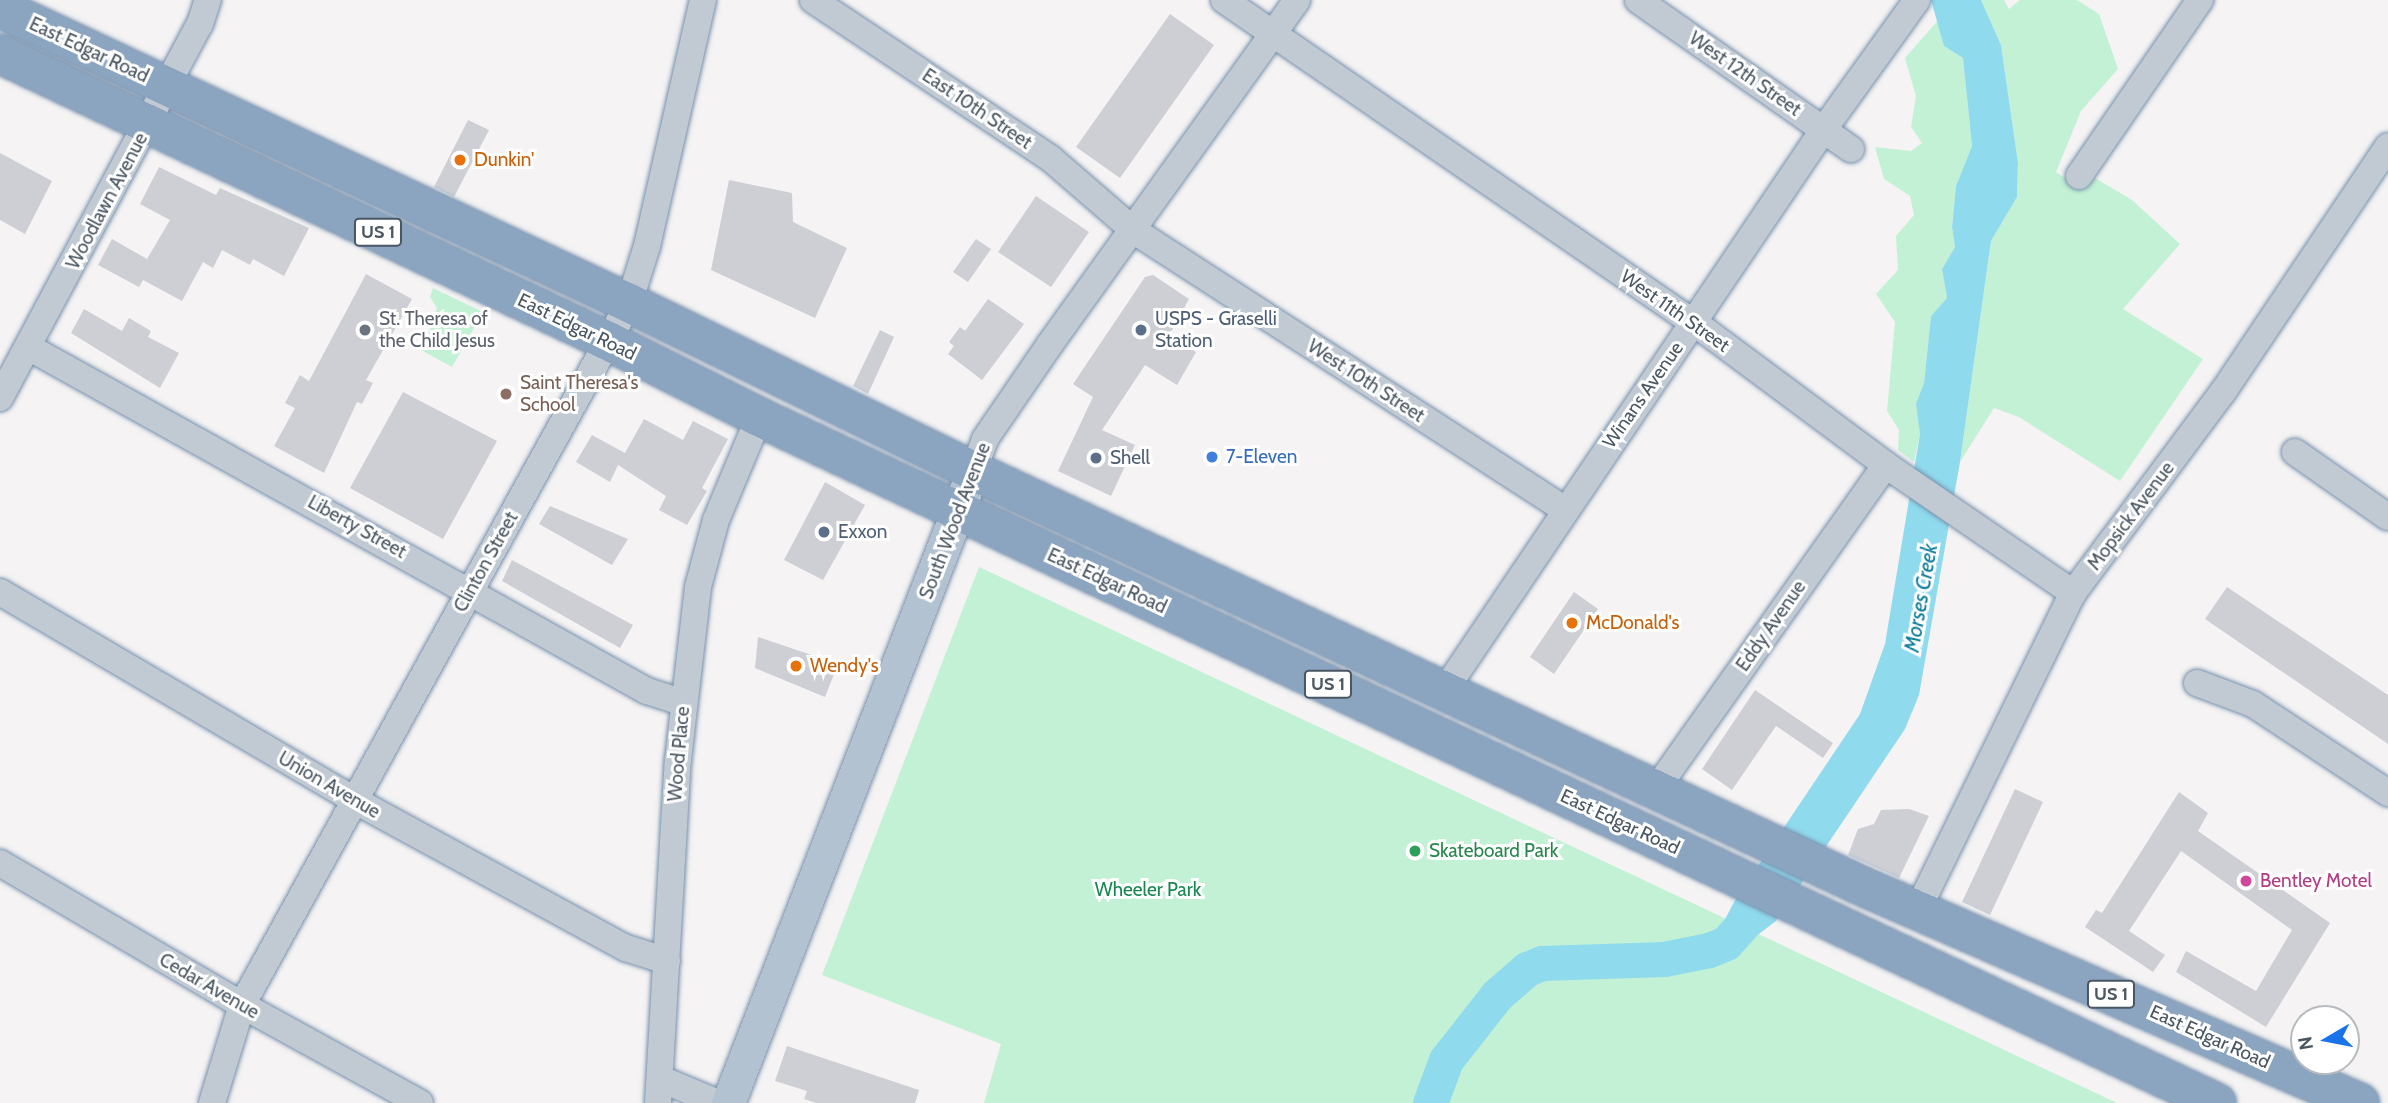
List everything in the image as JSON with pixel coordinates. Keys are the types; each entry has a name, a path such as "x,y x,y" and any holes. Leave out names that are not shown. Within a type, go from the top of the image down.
{"highway":[{"name":"East Edgar Road","path":"0,8 629,303 973,471 1862,886 2360,1103"},
{"name":"East Edgar Road","path":"0,54 608,341 759,417 2217,1103"}],"main road":[{"name":"South Wood Avenue","path":"728,1103 973,471"}],"street":[{"name":"Woodlawn Avenue","path":"0,398 30,348 148,124 208,0"},
{"name":"Clinton Street","path":"212,1103 242,1006 629,303 647,246 703,0"},
{"name":"East 10th Street","path":"813,0 1049,158 1133,230"},
{"name":"West 11th Street","path":"1224,0 1694,323 1896,472 2074,593"},
{"name":"South Wood Avenue","path":"973,471 985,439 1297,0"},
{"name":"West 12th Street","path":"1638,0 1851,149"},
{"name":"Winans Avenue","path":"1445,690 1564,509 1824,130 1917,0"},
{"path":"2078,176 2200,0"},
{"name":"Mopsick Avenue","path":"1917,911 2074,593 2223,392 2388,146"},
{"name":"West 10th Street","path":"1133,230 1564,509"},
{"name":"Liberty Street","path":"30,348 471,590 648,691 683,703"},
{"name":"Wood Place","path":"660,1091 683,703 705,555 759,417"},
{"path":"2295,452 2388,517"},
{"name":"Eddy Avenue","path":"1657,788 1896,472"},
{"name":"Union Avenue","path":"0,592 355,800 626,948 667,961"},
{"path":"2197,683 2253,704 2388,793"},
{"name":"Cedar Avenue","path":"0,863 242,1006 420,1103"},
{"path":"660,1091 718,1103"}],"green space":[{"path":"1981,0 2004,0 2009,9 2020,0 2077,0 2099,14 2118,69 2081,111 2056,172 2083,190 2095,178 2132,200 2180,244 2123,309 2203,359 2120,481 2019,417 1994,408 1960,462 1991,241 2017,197 2018,163 2001,45"},
{"path":"1940,18 1944,46 1963,58 1972,146 1956,186 1952,227 1955,247 1942,269 1947,298 1931,316 1924,383 1917,404 1920,434 1914,462 1898,450 1899,430 1887,411 1895,322 1876,294 1898,270 1896,236 1914,215 1910,196 1884,179 1875,147 1911,151 1922,143 1911,127 1916,96 1905,58"},
{"path":"433,288 483,312 452,367 423,351 437,308 430,297"},
{"name":"Wheeler Park","path":"979,567 2117,1103 984,1103 1001,1044 822,975"}],"water":[{"path":"1931,0 1981,0 2001,45 2018,163 2017,197 1991,241 1960,462 1919,695 1905,729 1776,921 1751,940 1709,950 1734,902 1860,714 1885,644 1920,434 1916,404 1924,383 1931,316 1947,298 1942,269 1955,247 1952,227 1956,186 1972,146 1963,58 1944,46"}],"building":[{"path":"1170,14 1214,45 1120,178 1076,147"},
{"name":"Dunkin'","path":"468,120 489,130 454,197 434,187"},
{"path":"0,153 52,181 25,234 0,220"},
{"path":"159,167 216,195 220,188 309,228 284,276 253,259 250,265 222,250 213,268 203,262 182,301 143,280 139,287 98,265 112,239 147,259 170,220 140,204"},
{"path":"729,180 792,193 793,222 847,248 815,318 711,270"},
{"path":"1036,196 1089,232 1051,287 998,252"},
{"path":"976,239 991,249 968,282 953,272"},
{"path":"366,274 412,299 366,380 373,383 362,404 357,402 324,473 274,446 295,408 285,403 300,375 309,381"},
{"path":"1153,275 1189,299 1170,334 1196,352 1177,385 1145,365 1102,430 1135,445 1111,496 1058,471 1093,397 1073,384 1145,277"},
{"path":"988,299 1024,324 982,380 948,354 954,346 949,342 960,327 965,331"},
{"path":"84,309 122,331 129,318 151,331 148,337 179,353 160,388 71,333"},
{"path":"880,330 894,337 868,394 853,386"},
{"path":"403,392 497,441 443,539 350,488"},
{"path":"644,419 683,440 693,421 728,439 702,488 707,491 687,525 659,510 666,496 618,465 610,482 576,462 592,435 625,453"},
{"name":"Exxon","path":"825,482 865,505 823,580 784,560"},
{"path":"550,506 628,539 612,565 539,524"},
{"path":"512,560 633,625 620,648 502,581"},
{"path":"2227,587 2388,695 2388,744 2205,619"},
{"path":"1574,592 1598,609 1554,674 1530,657"},
{"name":"Wendy's","path":"758,637 838,664 825,697 755,668"},
{"path":"1755,690 1833,743 1823,758 1776,726 1732,790 1702,769"},
{"path":"2015,789 2043,802 1990,915 1962,902"},
{"name":"Bentley Motel","path":"2179,792 2208,813 2198,831 2330,923 2266,1027 2176,972 2186,951 2256,991 2292,930 2181,851 2129,931 2165,955 2153,972 2085,927 2096,910 2102,913"},
{"path":"1909,809 1929,816 1899,878 1848,855 1858,829 1874,824 1881,810"},
{"path":"787,1046 919,1090 915,1103 816,1103 804,1099 807,1091 775,1081"}],"waterway":[{"name":"Morses Creek","path":"1430,1103 1446,1060 1497,995 1527,969 1542,963 1664,959 1709,950 1726,943 1744,923"}],"place":[{"name":"Dunkin'","path":"460,160"},
{"name":"St. Theresa of the Child Jesus","path":"365,330"},
{"name":"USPS - Graselli Station","path":"1141,330"},
{"name":"Saint Theresa's School","path":"506,394"},
{"name":"7-Eleven","path":"1212,457"},
{"name":"Shell","path":"1096,458"},
{"name":"Exxon","path":"824,532"},
{"name":"McDonald's","path":"1572,623"},
{"name":"Wendy's","path":"796,666"},
{"name":"Skateboard Park","path":"1415,851"},
{"name":"Bentley Motel","path":"2246,881"}]}
